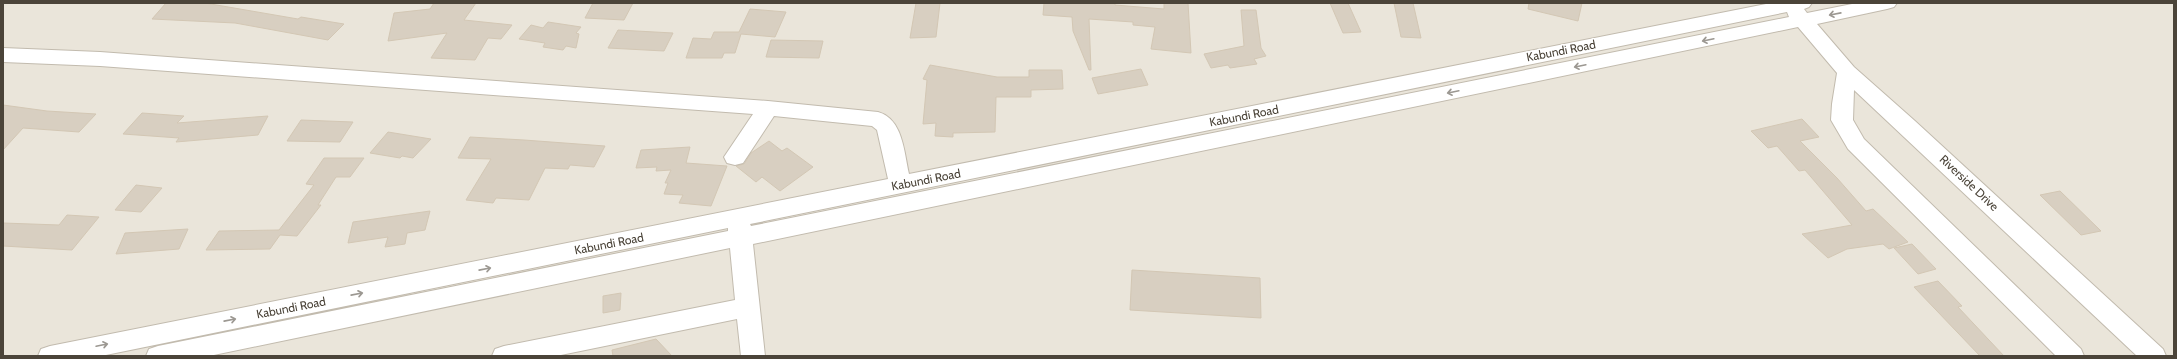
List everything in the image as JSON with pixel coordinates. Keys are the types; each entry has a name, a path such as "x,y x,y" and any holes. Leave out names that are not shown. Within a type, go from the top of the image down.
{"street":[{"name":"Kabundi Road","path":"50,356 150,349 1178,138 1796,8 1887,3"},
{"name":"Riverside Drive","path":"1796,8 1847,72 1908,126 2154,356"},
{"path":"3,54 100,59 768,108 878,119 887,127 901,185"},
{"path":"1847,72 1842,104 1842,120 1856,144 2072,356"},
{"path":"734,157 768,108"},
{"name":"Kabundi Road","path":"739,228 901,185 1178,138"},
{"path":"739,228 753,356"},
{"path":"504,356 748,307"}],"shaded area":[{"path":"3,3 2174,3 2174,356 3,356"}],"building":[{"path":"166,3 205,3 298,19 301,17 344,24 328,40 235,23 152,19"},
{"path":"434,3 476,3 464,20 512,25 501,39 488,38 475,60 431,58 447,33 388,41 394,13 430,9"},
{"path":"593,3 633,3 624,20 585,18"},
{"path":"916,3 940,3 936,37 910,38"},
{"path":"1044,3 1115,3 1115,5 1164,9 1164,3 1188,3 1191,53 1151,49 1155,27 1133,25 1133,22 1089,19 1091,70 1089,70 1073,31 1072,17 1043,15"},
{"path":"1330,3 1348,3 1361,32 1343,33"},
{"path":"1394,3 1413,3 1421,38 1401,37"},
{"path":"1529,3 1582,3 1578,21 1528,9"},
{"path":"750,9 786,12 775,37 741,34 735,53 724,53 722,58 686,58 693,38 711,39 714,32 739,32"},
{"path":"1241,10 1256,10 1261,48 1266,56 1254,59 1257,64 1230,68 1228,65 1211,68 1204,54 1244,46"},
{"path":"548,22 581,27 576,33 579,34 576,48 566,46 563,50 543,47 545,43 519,39 531,25 543,28"},
{"path":"618,30 673,33 664,51 608,48"},
{"path":"771,40 823,41 819,58 766,57"},
{"path":"930,65 997,77 1029,77 1029,70 1062,70 1063,89 1031,90 1031,97 996,97 995,132 953,133 953,137 935,136 936,123 923,124 927,80 923,79"},
{"path":"1141,69 1148,85 1098,94 1092,78"},
{"path":"3,105 47,111 96,114 79,132 23,128 3,150"},
{"path":"142,113 184,116 177,123 268,116 258,135 176,142 179,138 123,134"},
{"path":"1802,119 1819,137 1800,141 1837,178 1866,211 1873,209 1908,242 1889,249 1883,244 1847,249 1828,258 1802,234 1852,225 1805,170 1799,171 1777,146 1768,148 1751,131"},
{"path":"301,120 353,122 340,142 287,141"},
{"path":"388,132 431,139 413,158 402,156 400,158 370,153"},
{"path":"470,137 605,146 594,167 570,165 568,169 545,168 529,200 496,198 493,203 466,200 491,159 458,158"},
{"path":"769,141 782,151 787,148 813,167 780,191 762,177 756,182 736,166 744,164 751,153"},
{"path":"690,147 686,163 727,166 711,206 679,203 683,195 664,194 668,183 665,183 671,170 656,171 657,167 636,168 641,150"},
{"path":"324,158 364,158 350,177 336,177 318,205 321,205 297,236 280,235 270,249 206,250 219,231 279,230 314,185 306,184"},
{"path":"136,185 162,188 141,212 115,210"},
{"path":"2060,191 2101,231 2081,235 2040,195"},
{"path":"430,211 425,230 407,233 405,244 385,247 388,237 348,243 353,222"},
{"path":"67,215 99,217 72,250 3,246 3,223 59,225"},
{"path":"188,229 179,249 116,254 125,233"},
{"path":"1912,244 1936,269 1918,274 1894,248"},
{"path":"1132,270 1260,278 1261,318 1130,310"},
{"path":"1938,281 1962,306 1958,307 2004,356 1980,356 1914,287"},
{"path":"621,293 620,310 603,313 603,296"},
{"path":"656,339 672,356 613,356 612,350"}]}
